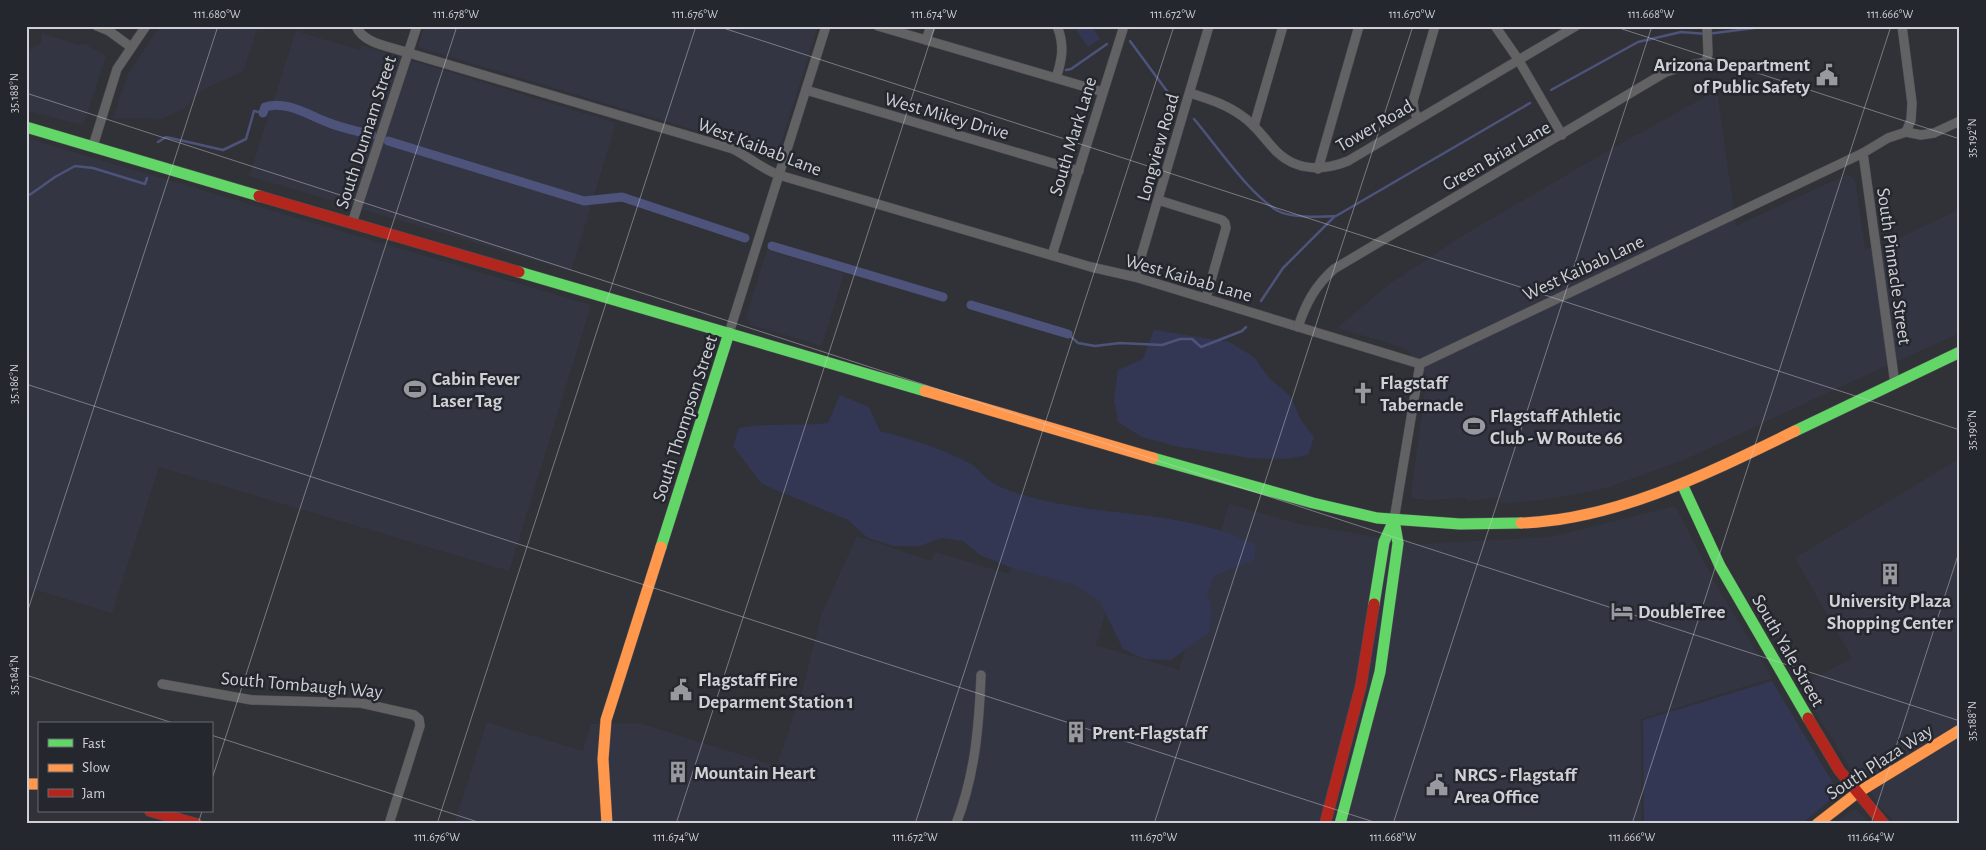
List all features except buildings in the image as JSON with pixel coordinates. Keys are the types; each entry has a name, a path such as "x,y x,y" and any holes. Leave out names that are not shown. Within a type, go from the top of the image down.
{"main road":[{"path":"26,127 1248,486 1358,514 1394,520 1460,524 1545,522 1623,505 1682,484 1960,352"},
{"name":"South Thompson Street","path":"607,824 602,775 602,745 606,720 729,333"},
{"name":"South Yale Street","path":"1682,484 1720,566 1839,770 1884,824"},
{"path":"1394,520 1398,544 1380,672 1342,823 1326,821 1361,685 1384,542 1394,520"},
{"name":"South Plaza Way","path":"1818,824 1857,793 1960,730"},
{"path":"154,812 197,824"}],"street":[{"path":"97,26 109,31 131,46"},
{"path":"93,146 117,70 131,46 146,26"},
{"name":"South Dunnam Street","path":"352,224 409,53 366,38 359,34 356,26"},
{"path":"409,53 417,26"},
{"name":"South Thompson Street","path":"729,333 826,26"},
{"path":"878,26 1103,92"},
{"path":"926,40 931,26"},
{"path":"1056,78 1063,49 1057,26"},
{"name":"South Mark Lane","path":"1052,255 1124,26"},
{"name":"Longview Road","path":"1135,277 1209,26"},
{"path":"1254,126 1284,26"},
{"path":"1318,169 1359,26"},
{"path":"1418,119 1414,111 1413,102 1435,26"},
{"path":"1496,26 1518,59 1562,135"},
{"name":"Tower Road","path":"1190,93 1230,108 1254,126 1285,159 1308,168 1318,169 1348,161 1576,26"},
{"name":"Green Briar Lane","path":"1298,327 1310,297 1324,278 1334,269 1666,72 1706,62 1708,54 1707,26"},
{"path":"1902,26 1912,108 1911,120 1906,132"},
{"name":"West Kaibab Lane","path":"409,53 726,147 744,155 767,171 779,175 1052,255 1135,277 1420,364 1863,153 1888,138 1906,132 1921,135 1934,133 1960,121"},
{"name":"West Mikey Drive","path":"806,90 1079,171"},
{"name":"South Pinnacle Street","path":"1863,153 1895,384"},
{"path":"1158,200 1222,220 1225,223 1226,228 1206,298"},
{"path":"1394,520 1420,364"},
{"path":"956,824 969,786 976,750 981,675"},
{"name":"South Tombaugh Way","path":"162,684 252,700 361,703 414,715 418,719 420,726 389,824"}],"shaded area":[{"path":"160,26 244,26 257,30 243,71 202,90 185,108 161,119 113,118 128,74"},
{"path":"425,26 818,26 777,155 418,47"},
{"path":"1076,26 1091,26 1100,39 1088,47 1075,28"},
{"path":"296,31 359,50 361,45 616,123 571,271 249,176"},
{"path":"42,33 78,45 85,44 106,56 82,125 26,110 26,52 41,43"},
{"path":"1717,90 1736,226 1848,174 1855,180 1865,249 1887,244 1960,209 1960,333 1686,459 1606,488 1556,498 1501,504 1500,497 1467,501 1466,498 1415,499 1411,495 1427,376 1405,348 1337,328 1388,285 1462,236 1635,135"},
{"path":"26,138 591,305 509,571 159,467 112,613 26,587"},
{"path":"767,250 844,273 822,346 751,325 747,319 746,317"},
{"path":"1154,330 1229,342 1254,357 1269,378 1290,396 1301,420 1314,437 1308,455 1284,459 1250,458 1175,446 1142,437 1118,422 1114,399 1118,370 1143,359"},
{"path":"840,395 869,407 880,431 926,444 959,458 972,465 992,482 1004,488 1049,502 1170,519 1228,533 1256,545 1254,560 1214,576 1207,594 1212,610 1209,632 1171,660 1144,659 1123,649 1099,600 1075,585 1009,567 980,555 963,541 941,538 920,546 894,546 868,538 848,520 762,484 733,446 739,428 828,423"},
{"path":"1960,458 1960,824 1897,824 1877,804 1874,796 1856,778 1800,686 1852,658 1795,558"},
{"path":"1229,504 1299,524 1418,544 1550,537 1675,506 1719,590 1772,678 1641,719 1641,824 454,824 487,722 583,751 591,724 639,723 777,766 802,691 822,613 857,536 931,561 935,552 1009,574 1015,554 1115,580 1096,645 1179,670"},
{"path":"1772,681 1839,793 1801,824 1644,824 1643,720"},
{"path":"1854,809 1870,824 1834,824"}],"waterway":[{"path":"1551,90 1638,42 1681,32 1707,34 1770,26"},
{"path":"1130,41 1175,102"},
{"path":"1066,70 1071,69 1107,44"},
{"path":"1194,119 1245,182 1278,211 1290,215 1336,216 1530,103"},
{"path":"263,113 265,107 281,105 297,109 338,126 372,135"},
{"path":"158,142 166,137 223,150 246,139 254,111 263,113"},
{"path":"388,141 584,201 622,197 745,238"},
{"path":"26,196 75,166 93,168 145,184 147,178"},
{"path":"1261,301 1283,268 1335,216"},
{"path":"772,246 943,297"},
{"path":"971,305 1068,334"},
{"path":"1068,334 1078,343 1095,346 1120,343 1162,345 1180,339 1192,339 1201,347 1242,331 1246,327"}],"traffic: fast":[{"path":"26,127 259,196"},
{"path":"519,272 925,391"},
{"path":"661,547 729,333"},
{"path":"1795,431 1960,352"},
{"path":"1153,458 1313,503 1377,518 1460,524 1521,523"},
{"path":"1682,484 1720,566 1808,718"},
{"path":"1374,604 1384,542 1394,520"},
{"path":"1340,824 1380,672 1398,543 1394,520"}],"traffic: slow":[{"path":"925,391 1153,458"},
{"path":"1521,523 1557,520 1627,503 1696,477 1795,431"},
{"path":"607,824 603,759 606,720 661,547"},
{"path":"1817,824 1857,793 1960,730"},
{"path":"26,784 38,784"}],"traffic: jam":[{"path":"259,196 519,272"},
{"path":"1325,824 1361,685 1374,604"},
{"path":"1808,718 1839,770 1884,824"},
{"path":"154,812 197,824"}],"place":[{"name":"Arizona Department of Public Safety","path":"1827,75"},
{"name":"Cabin Fever Laser Tag","path":"415,389"},
{"name":"Flagstaff Tabernacle","path":"1363,393"},
{"name":"Flagstaff Athletic Club - W Route 66","path":"1474,426"},
{"name":"University Plaza Shopping Center","path":"1890,574"},
{"name":"DoubleTree","path":"1622,611"},
{"name":"Flagstaff Fire Deparment Station 1","path":"681,690"},
{"name":"Prent-Flagstaff","path":"1076,732"},
{"name":"Mountain Heart","path":"678,772"},
{"name":"NRCS - Flagstaff Area Office","path":"1437,785"}]}
